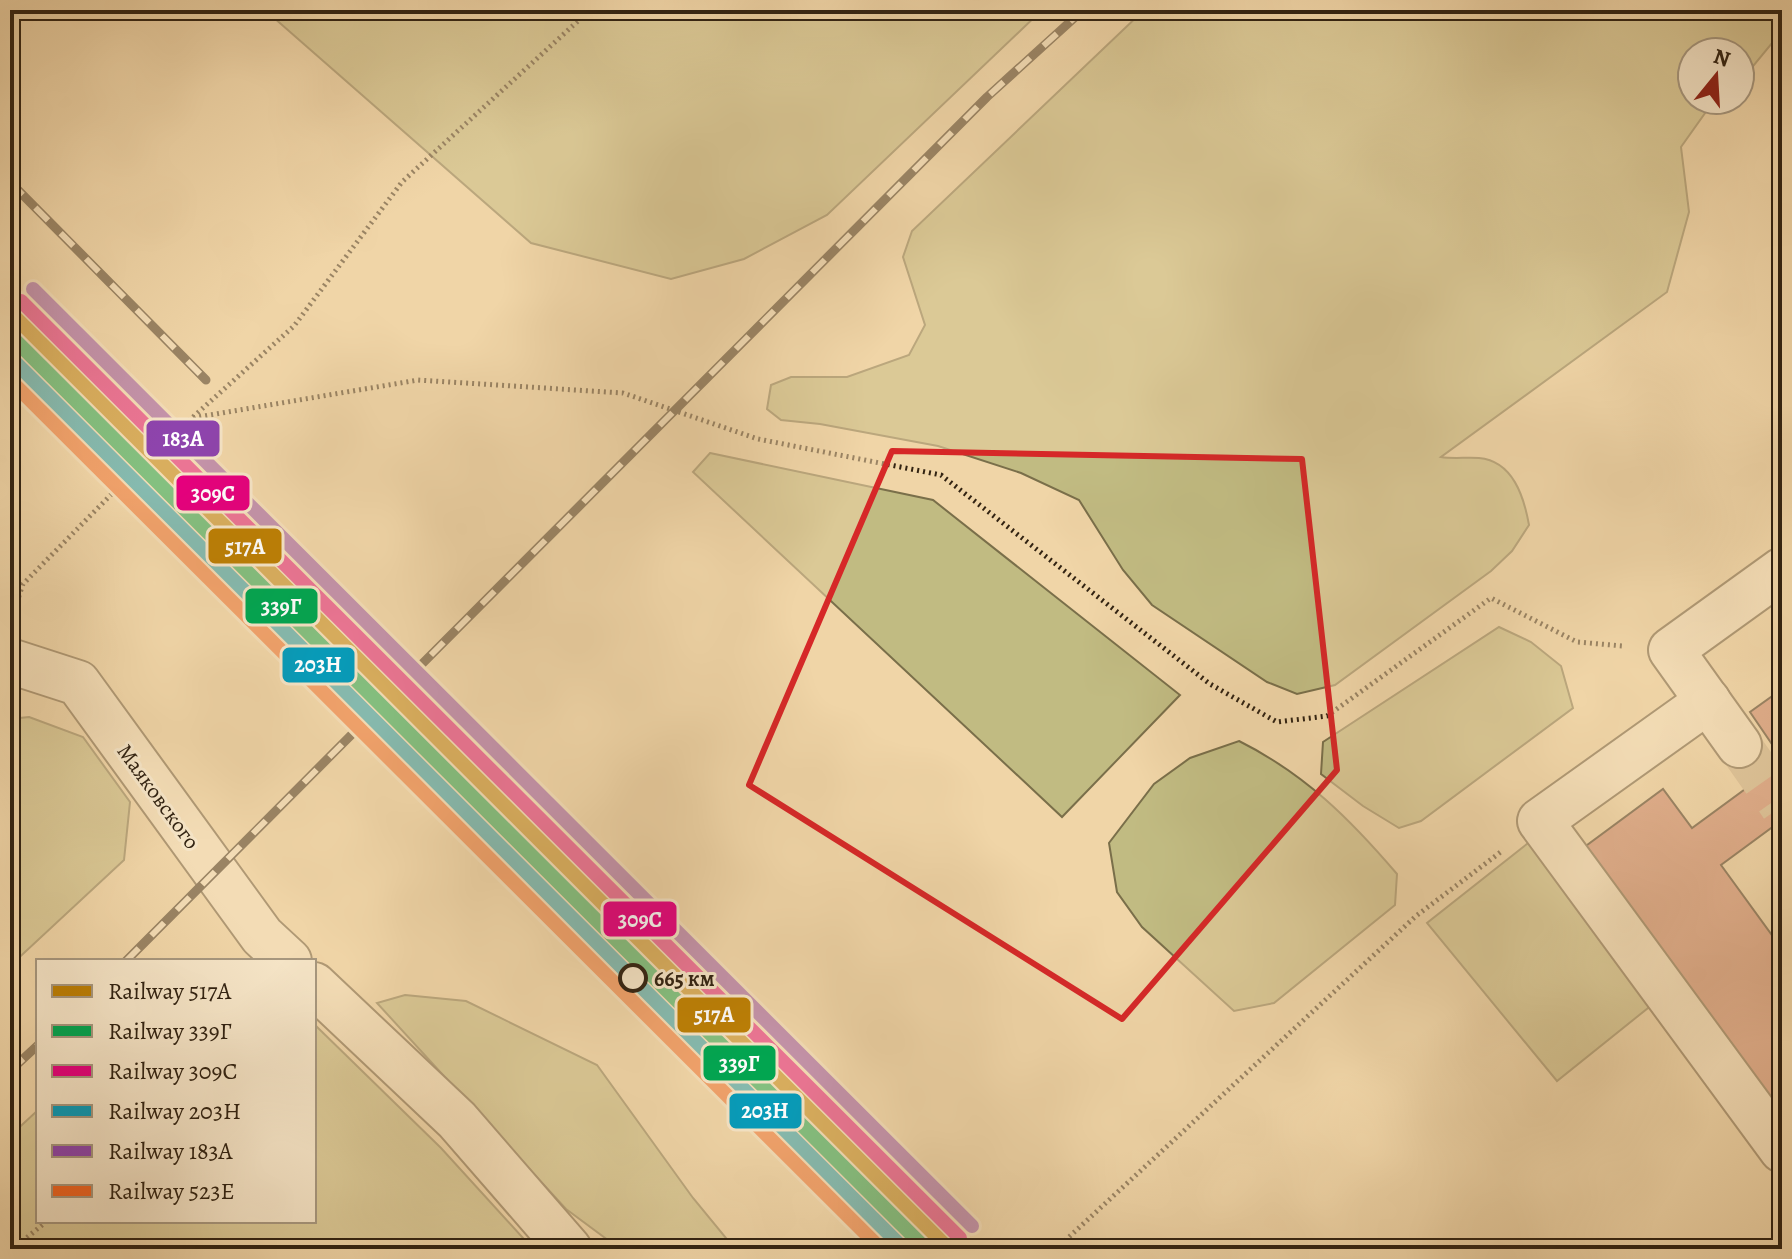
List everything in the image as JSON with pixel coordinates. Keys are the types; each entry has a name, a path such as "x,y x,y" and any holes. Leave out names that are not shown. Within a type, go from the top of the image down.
{"street":[{"path":"1739,745 1671,650 1782,570"},
{"name":"Маяковского","path":"10,661 78,683 262,936 287,959"},
{"path":"1708,701 1540,821 1782,1150"},
{"path":"316,987 457,1120 569,1249"}],"path":[{"path":"10,623 23,584 152,453 294,326 402,182 590,10"},
{"path":"192,418 418,380 623,393 758,439 941,475 1210,684 1277,722 1327,716 1491,598 1577,642 1671,650"},
{"path":"1056,1249 1416,916 1540,821"},
{"path":"13,1249 45,1223"}],"highlighted area":[{"path":"892,451 1302,459 1337,770 1122,1019 749,785"}],"shaded area":[{"path":"265,10 1042,10 827,215 744,259 671,279 531,243"},
{"path":"1144,10 1782,10 1782,31 1756,63 1756,36 1676,36 1676,116 1703,116 1681,147 1689,212 1667,292 1441,457 1479,458 1500,466 1520,492 1529,525 1512,551 1491,571 1335,685 1297,694 1267,682 1152,605 1123,570 1079,500 1021,473 938,446 820,424 781,420 767,409 771,385 791,377 847,377 909,355 925,325 903,257 912,231"},
{"path":"710,453 933,500 1180,695 1062,817 693,472"},
{"path":"1499,627 1531,642 1561,666 1573,708 1421,821 1399,828 1363,806 1321,774 1323,742"},
{"path":"29,717 83,737 130,802 124,860 10,966 10,719"},
{"path":"1239,741 1306,783 1362,835 1397,874 1395,905 1274,1003 1234,1011 1142,927 1117,892 1109,843 1154,784 1190,758"},
{"path":"1537,836 1658,1000 1557,1081 1427,923"},
{"path":"405,995 466,1001 597,1065 693,1198 735,1249 620,1249 566,1209 377,1003"},
{"path":"316,1026 441,1148 533,1249 10,1249 10,1136 36,1112 36,1223 316,1223"}],"building":[{"path":"1782,689 1782,759 1750,712"},
{"path":"1782,762 1782,820 1721,865 1782,949 1782,1134 1575,854 1663,789 1692,828"}],"tunnel":[{"path":"1739,745 1782,806"}],"railway":[{"path":"128,959 987,97 1083,10"},
{"path":"10,182 206,380"},
{"path":"10,1071 36,1047"}],"rail line":[{"name":"183А","path":"33,289 972,1226"},
{"name":"309С","path":"21,301 960,1238"},
{"name":"517А","path":"10,312 949,1249"},
{"name":"339Г","path":"10,335 926,1249"},
{"name":"203Н","path":"10,357 904,1249"},
{"name":"523Е","path":"10,380 881,1249"}],"place":[{"name":"665 км","path":"633,978"}]}
